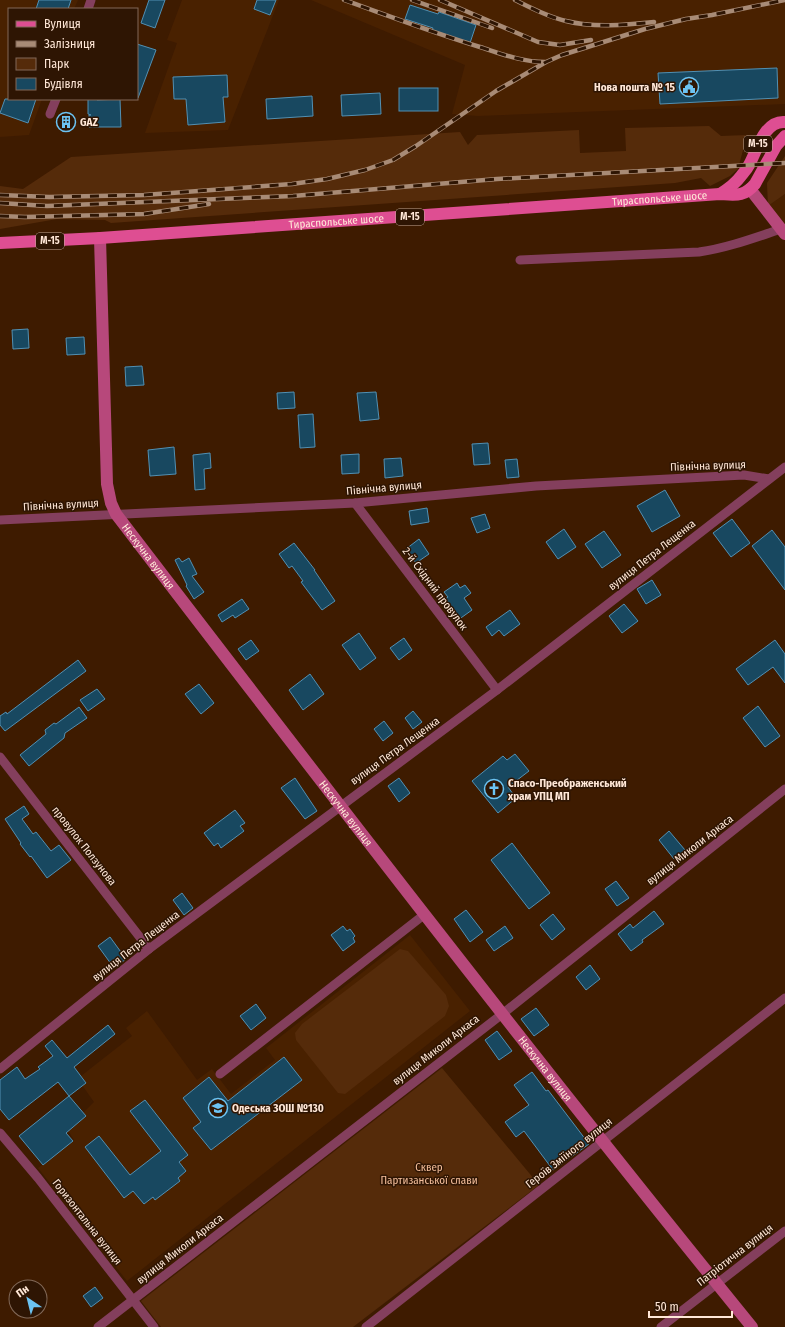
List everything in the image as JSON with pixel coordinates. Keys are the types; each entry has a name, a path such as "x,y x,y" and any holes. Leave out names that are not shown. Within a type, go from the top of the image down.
{"main road":[{"name":"Тираспольське шосе","path":"720,194 735,183 749,165 758,142 768,129 781,122 785,122"},
{"name":"М-15","path":"750,189 761,176 776,146 785,136"},
{"name":"Тираспольське шосе","path":"0,243 100,238 720,194 741,195 750,189"}],"street":[{"path":"50,114 56,100"},
{"path":"520,260 699,252 714,250 783,232 750,189"},
{"name":"Нескучна вулиця","path":"100,238 107,484 111,503 116,514 339,806 603,1142 752,1327"},
{"name":"вулиця Петра Лещенка","path":"0,1069 149,949 339,806 497,690 785,467"},
{"name":"Північна вулиця","path":"0,520 355,503 543,485 744,475 769,479"},
{"name":"2-й Східний провулок","path":"355,503 497,690"},
{"name":"провулок Ползунова","path":"0,757 149,949"},
{"name":"вулиця Миколи Аркаса","path":"98,1327 503,1014 785,789"},
{"path":"220,1074 425,914"},
{"name":"Героїв Зміїного вулиця","path":"366,1327 785,998"},
{"name":"Горизонтальна вулиця","path":"0,1133 38,1178 154,1327"},
{"name":"Патріотична вулиця","path":"661,1327 785,1231"}],"shaded area":[{"path":"0,0 78,0 74,8 8,8 8,100 42,100 29,135 0,137"},
{"path":"182,0 279,0 228,130 145,133 177,43 167,40"},
{"path":"311,0 785,0 785,104 478,116 452,114 465,65"},
{"path":"785,194 785,226 768,206"},
{"name":"Одеська ЗОШ №130","path":"410,935 470,1011 127,1281 38,1168 74,1140 67,1129 94,1102 82,1085 85,1081 81,1076 132,1036 126,1028 147,1011 197,1080 212,1069 231,1094 275,1060 266,1048"}],"green space":[{"path":"709,126 721,136 747,135 738,169 730,176 710,186 701,178 675,183 111,223 105,220 57,219 0,229 0,186 23,189 71,157 460,132 468,145 477,135 579,130 580,153 626,151 625,128"},
{"path":"785,156 785,194 768,206 767,183"},
{"path":"400,949 408,951 446,995 449,1006 445,1016 345,1094 338,1093 296,1040 295,1033 302,1024"},
{"name":"Сквер Партизанської слави","path":"442,1068 539,1185 353,1327 161,1327 141,1301"}],"building":[{"path":"39,0 71,0 68,8 36,8"},
{"path":"149,0 165,0 155,28 141,23"},
{"path":"257,0 276,0 270,15 254,9"},
{"path":"410,5 438,14 439,12 476,25 470,43 432,31 433,28 405,19"},
{"path":"138,44 156,50 138,98"},
{"path":"777,68 778,98 660,104 658,73"},
{"path":"227,75 228,97 223,97 225,122 188,125 186,99 174,99 173,77"},
{"path":"399,88 438,88 438,111 399,111"},
{"path":"380,93 381,114 342,116 341,95"},
{"path":"312,96 313,116 267,119 266,99"},
{"path":"5,99 36,100 28,123 0,113"},
{"path":"88,100 120,100 121,127 89,127 89,115 91,115 88,114"},
{"path":"28,329 29,348 13,349 12,330"},
{"path":"84,337 85,354 67,355 66,338"},
{"path":"142,366 144,385 126,386 125,367"},
{"path":"294,392 295,408 278,409 277,393"},
{"path":"376,392 379,419 360,421 357,393"},
{"path":"313,414 315,447 300,448 298,415"},
{"path":"488,443 490,464 474,465 472,444"},
{"path":"174,447 176,474 150,476 148,450"},
{"path":"210,453 211,468 204,469 205,489 195,490 193,455"},
{"path":"359,454 359,473 342,474 341,455"},
{"path":"401,458 403,476 385,478 384,459"},
{"path":"517,459 519,477 507,478 505,460"},
{"path":"665,490 680,516 652,532 637,506"},
{"path":"427,508 429,522 411,525 409,511"},
{"path":"485,514 490,528 477,533 471,518"},
{"path":"732,519 750,543 731,557 713,533"},
{"path":"564,529 576,547 558,559 546,542"},
{"path":"772,530 785,547 785,590 752,546"},
{"path":"604,531 621,555 602,568 585,544"},
{"path":"419,539 429,554 416,563 406,549"},
{"path":"294,543 315,570 335,601 322,610 301,582 303,581 292,566 289,568 279,554"},
{"path":"179,558 182,562 189,558 197,574 192,576 204,592 194,599 186,586 187,585 175,560"},
{"path":"652,580 661,595 646,604 637,589"},
{"path":"457,583 460,588 465,585 471,593 464,598 472,610 458,620 444,600 448,597 444,592"},
{"path":"242,599 249,609 235,618 233,615 222,622 218,615"},
{"path":"624,604 638,621 622,633 609,616"},
{"path":"510,610 520,624 504,636 499,630 492,636 486,627"},
{"path":"359,633 376,658 360,670 342,645"},
{"path":"404,638 412,650 399,660 390,648"},
{"path":"251,640 259,651 246,660 238,649"},
{"path":"775,640 785,654 785,683 773,667 748,685 736,669"},
{"path":"78,660 86,671 5,731 0,725 0,716 6,712 7,714"},
{"path":"310,674 324,694 303,710 289,690"},
{"path":"199,684 214,703 201,714 185,694"},
{"path":"97,689 105,699 88,711 80,700"},
{"path":"758,706 780,736 765,747 743,718"},
{"path":"79,707 87,718 65,733 64,738 29,766 20,755 46,734 45,730"},
{"path":"413,711 422,722 413,729 405,718"},
{"path":"384,721 393,733 383,741 374,729"},
{"path":"515,754 529,771 508,787 516,798 498,813 472,781 503,756 507,760"},
{"path":"295,778 317,811 305,819 281,788"},
{"path":"399,778 410,793 399,802 388,786"},
{"path":"24,806 29,814 22,819 33,834 36,832 51,851 59,845 71,860 47,878 20,844 21,843 5,819"},
{"path":"235,810 245,823 240,826 244,831 221,848 218,843 214,846 204,833"},
{"path":"669,831 685,850 674,859 659,840"},
{"path":"512,843 550,893 529,909 491,860"},
{"path":"616,881 629,898 617,906 605,889"},
{"path":"182,893 193,908 184,915 173,900"},
{"path":"466,910 483,932 470,942 454,919"},
{"path":"654,911 664,924 642,940 643,942 631,951 618,934 630,924 633,928"},
{"path":"553,914 565,929 552,940 540,925"},
{"path":"343,926 347,931 350,929 355,936 353,938 355,942 343,951 331,935"},
{"path":"505,926 513,938 494,951 486,940"},
{"path":"110,937 126,959 114,968 98,946"},
{"path":"590,965 600,979 586,990 576,977"},
{"path":"256,1004 266,1018 251,1030 240,1016"},
{"path":"536,1008 549,1025 534,1036 521,1019"},
{"path":"108,1025 115,1034 74,1067 86,1083 69,1096 58,1082 9,1120 0,1109 0,1080 17,1067 25,1079 40,1069 38,1067 53,1056 45,1046 52,1040 67,1058"},
{"path":"497,1031 512,1051 499,1060 485,1040"},
{"path":"284,1057 302,1080 211,1150 193,1128 201,1122 183,1098 209,1077 228,1101"},
{"path":"532,1072 546,1091 548,1090 589,1144 553,1170 524,1131 516,1137 505,1122 529,1105 514,1085"},
{"path":"69,1096 86,1116 66,1133 73,1141 43,1165 19,1136"},
{"path":"145,1100 188,1155 179,1162 186,1171 178,1178 180,1181 155,1200 153,1197 144,1204 133,1191 124,1198 85,1147 99,1136 130,1175 161,1151 130,1111"},
{"path":"95,1287 103,1298 91,1307 83,1296"}],"railway":[{"path":"344,0 504,55 528,61 545,62"},
{"path":"412,0 492,28"},
{"path":"440,0 538,42 560,45 591,40"},
{"path":"515,0 553,17 588,25 654,22"},
{"path":"0,195 49,197 144,195 292,184 327,179 365,170 393,160 496,91 546,62 562,55 645,29 686,19 785,0"},
{"path":"0,203 47,206 293,196 497,179 785,163"},
{"path":"0,216 25,217 144,214 209,204"}],"place":[{"name":"Нова пошта № 15","path":"689,87"},
{"name":"GAZ","path":"66,122"},
{"name":"Спасо-Преображенський храм УПЦ МП","path":"494,789"},
{"name":"Одеська ЗОШ №130","path":"218,1108"}]}
